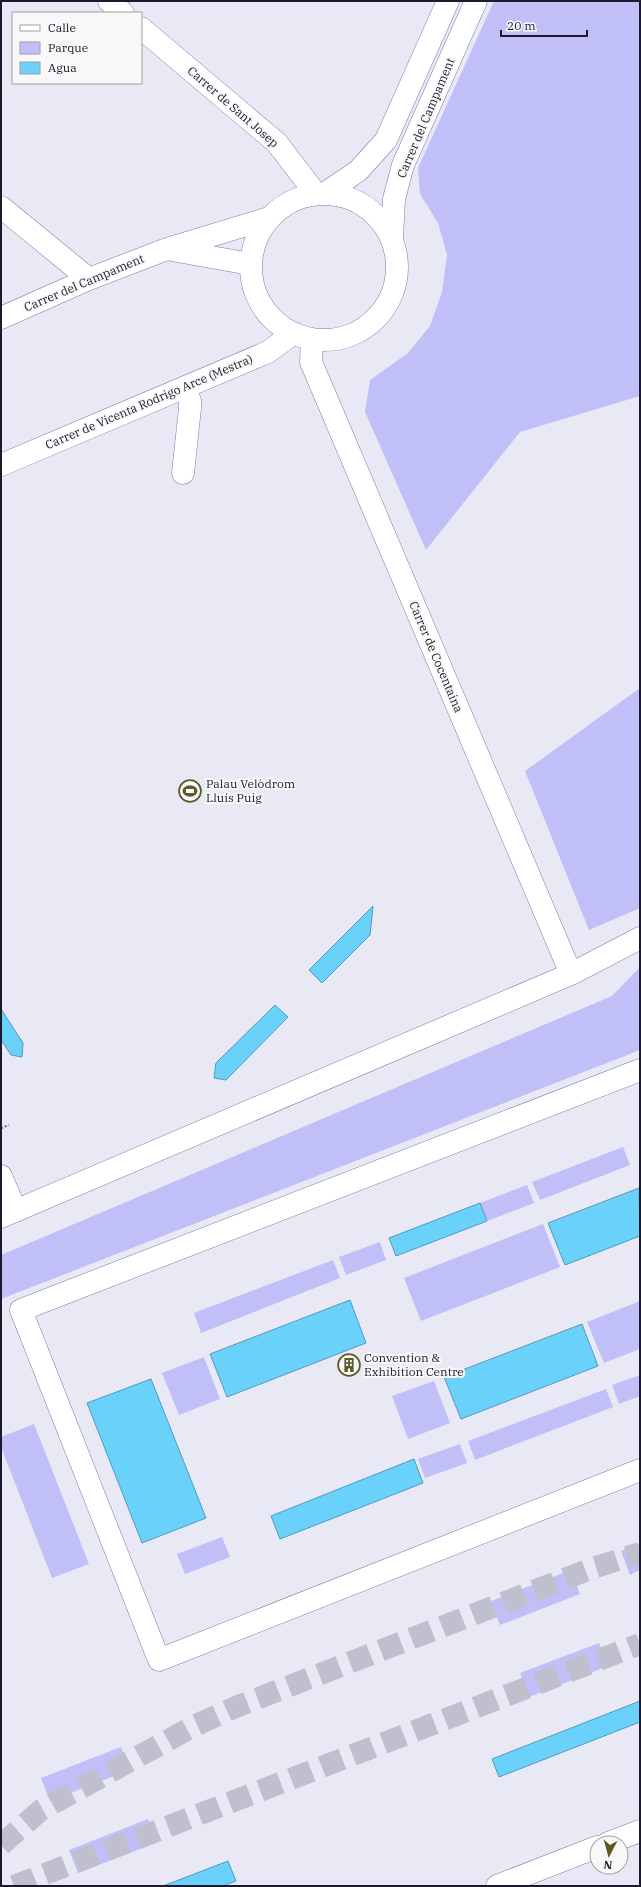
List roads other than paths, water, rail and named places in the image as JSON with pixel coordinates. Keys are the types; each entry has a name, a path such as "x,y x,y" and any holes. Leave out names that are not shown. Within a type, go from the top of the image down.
{"street":[{"path":"109,1 122,12"},
{"path":"320,194 358,172 386,140 448,1"},
{"name":"Carrer del Campament","path":"392,239 394,199 403,165 476,1"},
{"name":"Carrer de Sant Josep","path":"142,29 277,143 320,194"},
{"path":"311,194 320,194 336,194 360,202 379,218 392,239 398,262 396,285 386,306 371,324 351,335 328,340 303,336 282,328 264,310 253,288 250,264 256,239 268,218 288,203 311,194"},
{"path":"1,207 89,279"},
{"name":"Carrer del Campament","path":"1,318 89,279 167,249 268,218"},
{"path":"167,249 250,264"},
{"name":"Carrer de Vicenta Rodrigo Arce (Mestra)","path":"1,465 303,336"},
{"name":"Carrer de Cocentaina","path":"303,336 311,362 571,974"},
{"path":"183,473 190,408 190,401 185,387"},
{"path":"1,1176 8,1214 571,974 640,938"},
{"path":"640,1070 21,1310 159,1660 640,1470"},
{"path":"629,1835 640,1831"},
{"path":"497,1886 589,1850"}],"water":[{"path":"373,906 370,935 322,983 309,970"},
{"path":"275,1005 288,1017 226,1080 214,1078 216,1063"},
{"path":"1,1009 23,1043 22,1057 11,1055 1,1040"},
{"path":"639,1188 640,1236 565,1265 548,1223"},
{"path":"480,1203 487,1221 396,1256 389,1238"},
{"path":"350,1300 366,1343 227,1397 210,1354"},
{"path":"582,1324 598,1366 461,1419 444,1377"},
{"path":"151,1379 206,1518 142,1543 87,1403"},
{"path":"414,1459 423,1483 280,1539 271,1516"},
{"path":"640,1701 640,1722 499,1777 492,1759"},
{"path":"228,1861 236,1881 223,1886 163,1886"}],"tunnel":[{"path":"1,1845 41,1810 194,1726 238,1706 593,1568 640,1553"},
{"path":"14,1886 640,1644"}],"place":[{"name":"Palau Velòdrom Lluís Puig","path":"190,791"},
{"name":"Convention & Exhibition Centre","path":"349,1365"}]}
